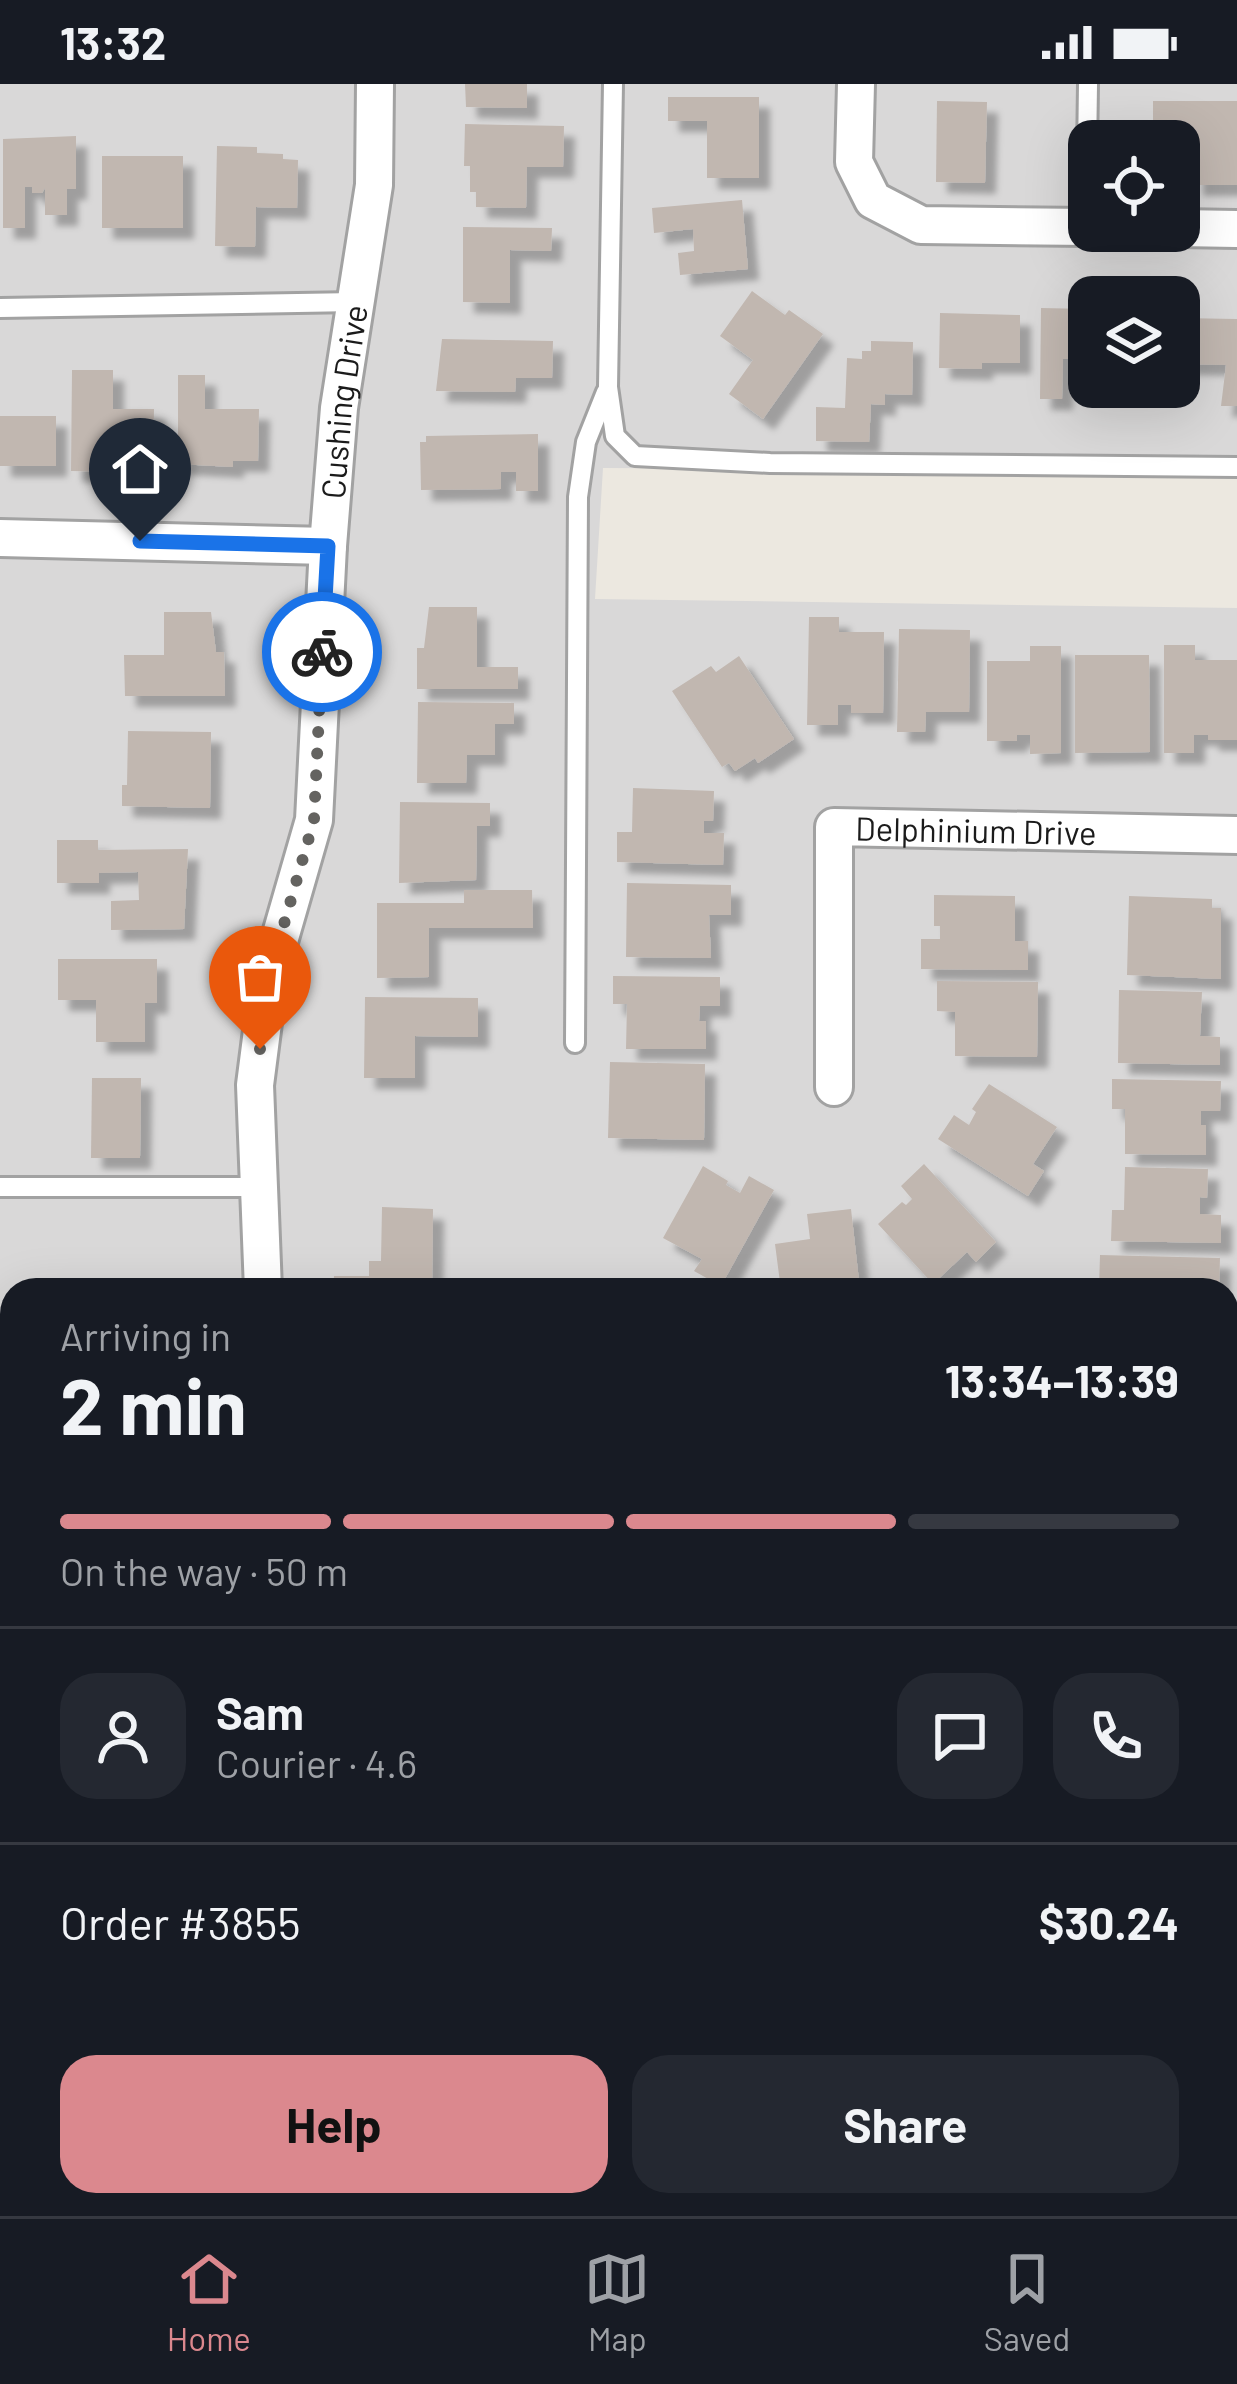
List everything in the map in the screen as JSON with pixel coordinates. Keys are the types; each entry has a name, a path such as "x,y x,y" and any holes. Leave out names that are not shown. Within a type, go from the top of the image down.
{"street":[{"name":"Cushing Drive","path":"262,1278 254,1085 269,976 314,820 339,408 374,185 375,84"},
{"path":"856,84 854,162 873,200 921,225 1068,227"},
{"path":"1200,228 1237,229"},
{"path":"0,538 328,546"},
{"name":"Delphinium Drive","path":"834,1088 834,827 1237,835"}],"lane":[{"path":"613,84 608,387 615,436 635,456 770,463 1237,467"},
{"path":"1088,84 1088,120"},
{"path":"0,308 356,302"},
{"path":"574,1043 578,497 586,442 608,387"},
{"path":"0,1187 257,1187"}],"shaded area":[{"path":"0,84 1237,84 1237,471 603,468 595,599 1237,608 1237,1278 0,1278"}],"building":[{"path":"465,84 527,84 527,108 466,107"},
{"path":"668,97 759,97 759,178 707,178 707,121 668,121"},
{"path":"937,101 987,102 985,183 936,182"},
{"path":"1153,101 1237,101 1237,185 1200,185 1200,120 1153,120"},
{"path":"465,124 564,126 563,167 527,167 526,208 476,207 476,192 470,192 470,166 464,166"},
{"path":"76,136 76,189 67,189 67,215 45,215 45,188 32,193 32,187 25,187 25,228 3,228 3,139"},
{"path":"217,146 257,147 257,153 298,160 297,208 256,207 255,247 215,246"},
{"path":"102,156 183,156 183,228 102,228"},
{"path":"742,200 748,269 680,275 678,253 694,251 693,229 654,233 652,208"},
{"path":"463,227 552,228 551,251 510,250 510,303 463,302"},
{"path":"752,291 823,334 763,419 729,394 753,360 720,336"},
{"path":"1041,308 1068,309 1062,399 1040,399"},
{"path":"940,313 1020,315 1020,363 982,363 982,369 939,368"},
{"path":"1200,318 1237,319 1237,406 1221,406 1226,365 1200,364"},
{"path":"442,339 553,341 552,378 516,378 515,392 436,391"},
{"path":"871,341 913,342 912,395 885,394 885,405 871,404 869,442 816,441 816,407 845,408 847,358 862,359 862,351 871,351"},
{"path":"72,370 113,370 113,409 154,409 153,460 113,460 113,472 71,471"},
{"path":"178,375 205,375 205,409 259,409 258,461 233,461 233,467 178,464"},
{"path":"0,416 56,416 56,466 0,466"},
{"path":"538,434 538,491 516,491 516,472 501,472 501,489 421,490 420,442 426,442 426,436"},
{"path":"429,607 477,607 477,667 518,667 518,689 417,689 417,648 424,648"},
{"path":"164,612 211,612 216,652 224,652 225,696 125,696 124,655 164,655"},
{"path":"809,617 839,617 839,632 884,632 883,713 851,713 851,705 838,705 838,725 807,725"},
{"path":"899,629 970,630 969,712 926,712 925,732 897,732"},
{"path":"1164,645 1195,645 1195,660 1237,660 1237,740 1194,735 1194,753 1164,753"},
{"path":"1030,646 1061,646 1061,753 1030,754 1030,735 1017,735 1017,741 987,741 987,661 1030,661"},
{"path":"1075,655 1149,655 1150,752 1075,753"},
{"path":"739,656 794,739 758,763 755,758 735,771 729,763 722,767 672,691 711,666 716,672"},
{"path":"418,702 514,703 514,724 495,724 495,755 467,755 466,783 417,783"},
{"path":"128,731 211,732 210,808 122,806"},
{"path":"633,788 714,791 713,821 704,821 704,833 724,833 723,865 617,862 617,832 632,832"},
{"path":"400,802 490,803 490,826 477,826 476,880 399,883"},
{"path":"57,840 98,840 98,850 188,849 184,929 111,930 111,901 139,900 138,872 99,873 99,883 57,883"},
{"path":"627,883 731,885 731,915 709,915 711,958 626,957"},
{"path":"464,890 532,890 533,928 429,928 429,977 377,978 377,903 464,903"},
{"path":"934,895 1015,896 1015,941 1028,941 1028,970 921,969 921,939 940,939 940,926 934,926"},
{"path":"1129,896 1212,899 1212,908 1221,908 1221,979 1127,975"},
{"path":"58,959 157,959 157,1003 145,1003 145,1042 96,1042 96,1000 58,1000"},
{"path":"613,976 720,977 720,1006 700,1006 699,1021 706,1021 706,1049 626,1049 627,1004 613,1004"},
{"path":"937,981 1038,982 1037,1057 955,1056 955,1012 937,1011"},
{"path":"1119,990 1202,992 1200,1036 1220,1037 1220,1065 1118,1063"},
{"path":"365,997 478,998 478,1037 415,1036 415,1078 364,1078"},
{"path":"610,1062 705,1064 704,1140 608,1138"},
{"path":"92,1078 141,1078 140,1158 91,1158"},
{"path":"1112,1079 1221,1081 1220,1111 1201,1111 1206,1155 1125,1154 1125,1109 1112,1109"},
{"path":"989,1084 1057,1127 1033,1164 1044,1171 1028,1196 938,1139 954,1115 969,1125 976,1112 972,1109"},
{"path":"924,1164 996,1242 976,1262 967,1252 939,1278 928,1278 878,1224 912,1199 901,1186"},
{"path":"703,1166 740,1193 749,1176 774,1190 725,1278 707,1278 694,1271 702,1259 663,1238"},
{"path":"1125,1167 1208,1169 1207,1198 1200,1197 1200,1214 1221,1215 1221,1243 1111,1241 1112,1210 1124,1210"},
{"path":"382,1207 433,1209 432,1278 334,1278 369,1276 369,1261 381,1261"},
{"path":"851,1209 859,1278 779,1278 775,1244 810,1239 807,1214"},
{"path":"1100,1255 1220,1258 1219,1278 1099,1278"}],"way so far":[{"path":"260,1049 269,976 314,820 322,652"}],"route":[{"path":"140,541 328,546 322,652"}]}
